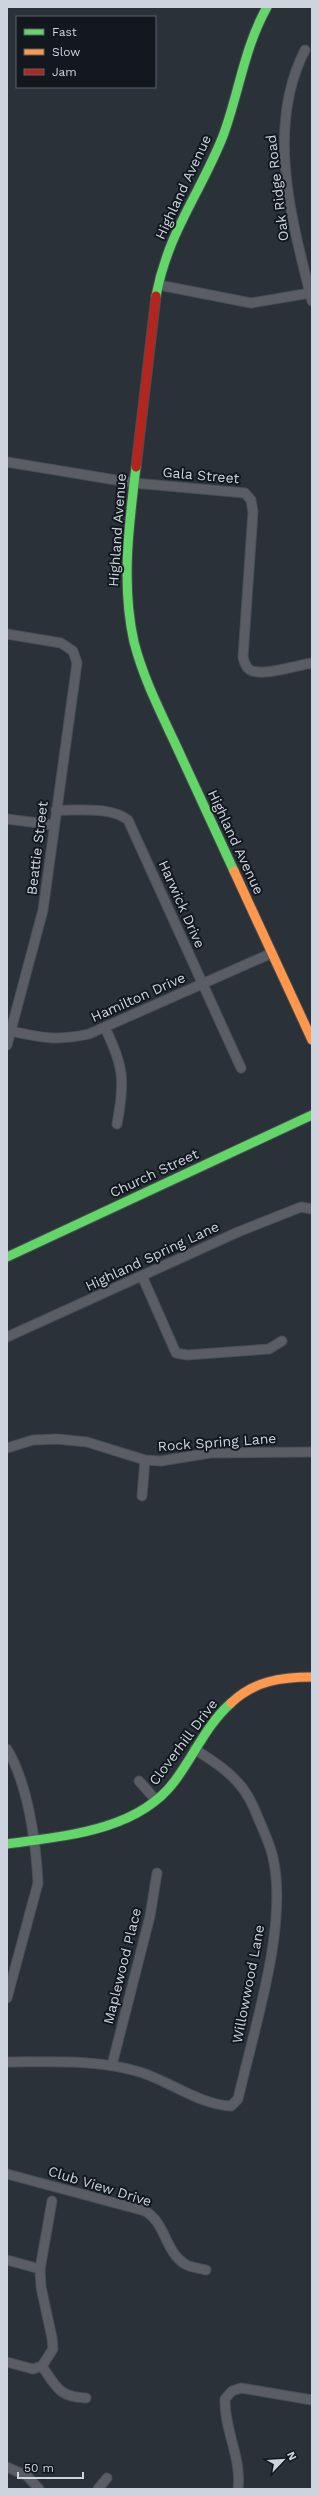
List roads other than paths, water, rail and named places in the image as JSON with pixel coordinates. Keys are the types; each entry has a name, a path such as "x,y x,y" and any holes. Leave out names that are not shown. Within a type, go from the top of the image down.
{"main road":[{"name":"Highland Avenue","path":"267,7 253,31 246,49 228,121 178,225 168,249 159,285 134,483 126,584 127,608 136,655 155,701 312,1040"},
{"name":"Church Street","path":"7,1257 312,1115"},
{"name":"Cloverhill Drive","path":"7,1844 118,1822 156,1800 184,1767 219,1713 237,1696 258,1684 276,1679 312,1677"}],"street":[{"name":"Oak Ridge Road","path":"305,50 294,72 286,102 284,136 294,230 311,297"},
{"path":"159,285 251,303 311,297"},
{"name":"Gala Street","path":"7,462 134,483 245,493 251,500 253,512 243,656 245,664 250,670 261,672 312,664"},
{"name":"Beattie Street","path":"7,634 61,643 72,651 77,663 43,910 7,1045"},
{"name":"Harwick Drive","path":"56,810 110,812 121,814 128,820 241,1068"},
{"path":"7,819 54,825"},
{"name":"Hamilton Drive","path":"11,1031 46,1039 68,1039 105,1028 272,953"},
{"path":"105,1028 118,1054 122,1072 121,1100 116,1124"},
{"name":"Highland Spring Lane","path":"7,1337 238,1232 301,1207 311,1208"},
{"path":"142,1276 176,1353 187,1355 268,1348 282,1341"},
{"name":"Rock Spring Lane","path":"7,1448 33,1440 57,1439 87,1442 145,1460 161,1461 210,1454 312,1452"},
{"path":"142,1496 145,1460"},
{"path":"7,1749 16,1764 23,1786 38,1883 7,1998"},
{"name":"Willowwood Lane","path":"112,2065 142,2073 217,2105 231,2106 238,2099 271,1955 276,1915 274,1863 268,1840 251,1800 241,1785 224,1769 195,1749"},
{"path":"139,1781 156,1800"},
{"name":"Maplewood Place","path":"112,2065 150,1916 157,1873"},
{"path":"7,2062 79,2062 112,2065"},
{"name":"Club View Drive","path":"7,2174 144,2211 154,2216 178,2258 186,2265 206,2270"},
{"path":"7,2362 33,2368 42,2366 53,2349 41,2287 40,2269 52,2201"},
{"path":"7,2260 40,2269"},
{"path":"42,2366 58,2390 70,2397 86,2398"},
{"path":"238,2489 240,2475 225,2407 225,2399 232,2391 242,2388 312,2400"},
{"path":"7,2467 27,2476 39,2489"},
{"path":"98,2489 107,2478"}]}
